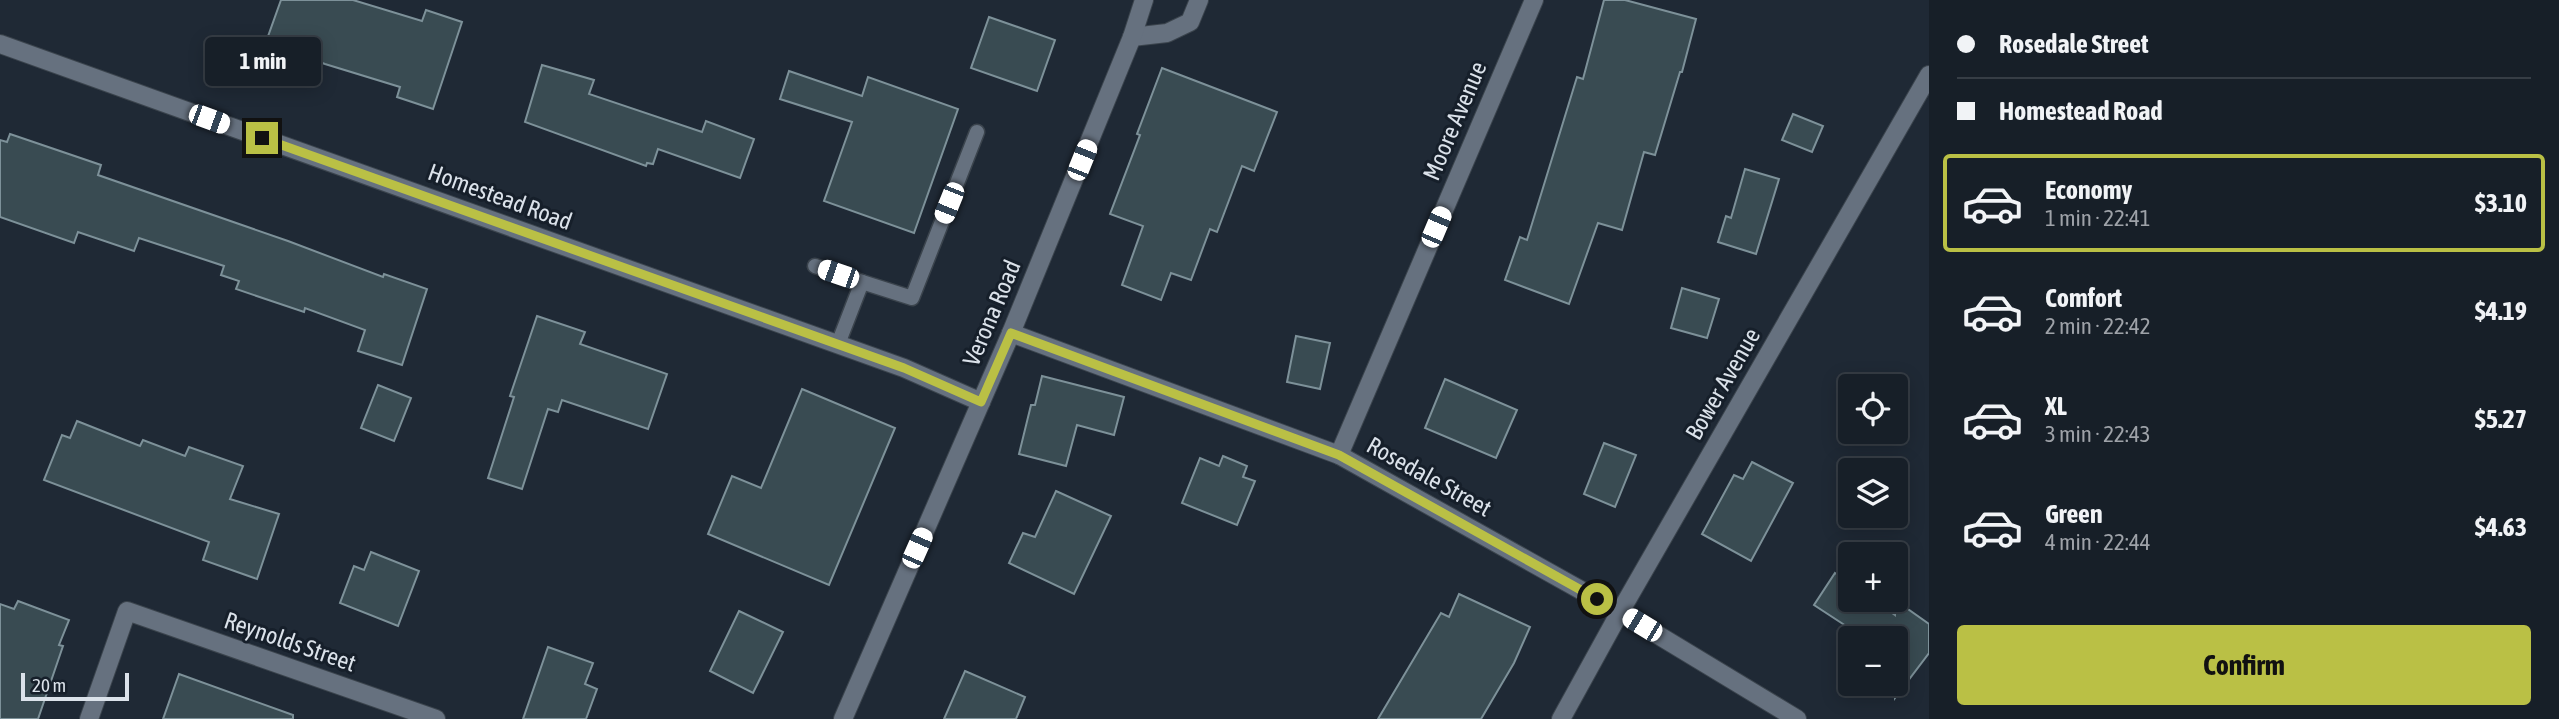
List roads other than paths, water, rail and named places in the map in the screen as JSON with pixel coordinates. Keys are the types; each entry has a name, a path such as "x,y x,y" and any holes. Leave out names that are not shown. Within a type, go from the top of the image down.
{"street":[{"name":"Verona Road","path":"843,719 1011,333 1132,37 1144,0"},
{"path":"1132,37 1167,33 1190,22 1199,0"},
{"name":"Moore Avenue","path":"1339,455 1534,0"},
{"name":"Homestead Road","path":"0,44 904,368 981,402"},
{"name":"Bower Avenue","path":"1561,719 1929,75"},
{"name":"Rosedale Street","path":"1011,333 1339,455 1620,612 1797,719"},
{"name":"Reynolds Street","path":"89,719 127,611 436,719"}],"lane":[{"path":"815,266 912,298 977,132"},
{"path":"838,344 862,282"}]}
